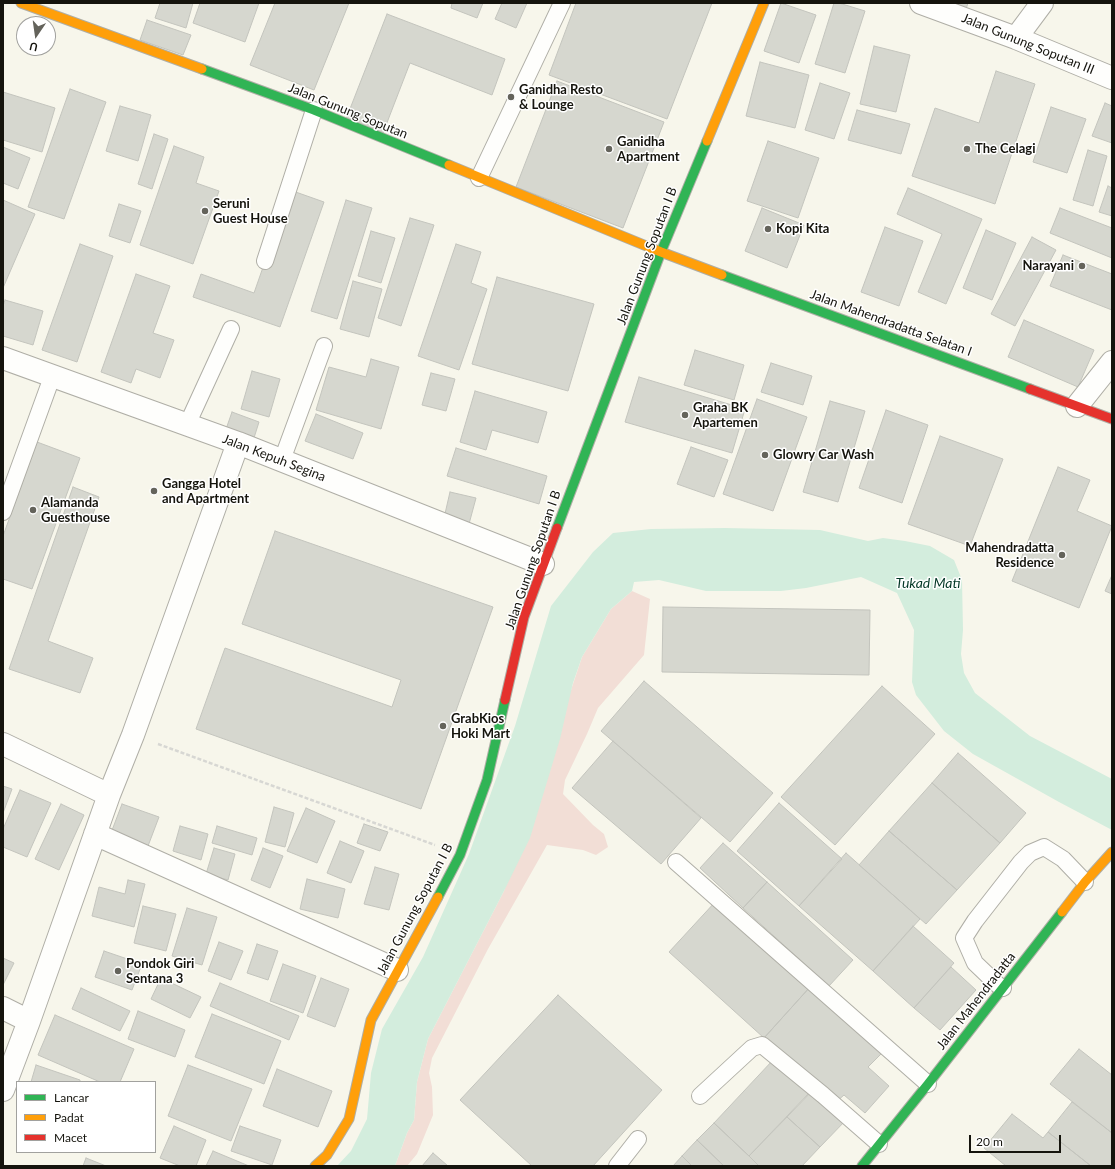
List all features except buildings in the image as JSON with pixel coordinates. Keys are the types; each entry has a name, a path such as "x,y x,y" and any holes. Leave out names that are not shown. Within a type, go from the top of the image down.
{"street":[{"name":"Jalan Gunung Soputan","path":"21,3 314,110 661,252"},
{"name":"Jalan Gunung Soputan I B","path":"315,1166 328,1155 349,1119 371,1020 460,855 487,780 524,617 661,252 764,3"},
{"name":"Jalan Gunung Soputan III","path":"922,3 1016,38 1112,78"},
{"path":"1016,38 1042,3"},
{"name":"Jalan Mahendradatta Selatan I","path":"661,252 1112,419"},
{"name":"Jalan Kepuh Segina","path":"3,358 52,377 238,443 543,564"},
{"path":"1077,406 1112,362"},
{"path":"3,1090 238,443"},
{"path":"3,744 109,795"},
{"path":"95,834 397,970"},
{"name":"Jalan Mahendradatta","path":"862,1166 928,1084 1085,882 1112,852"},
{"path":"3,1008 29,1021"}],"lane":[{"path":"479,178 562,3"},
{"path":"265,261 314,110"},
{"path":"187,425 231,329"},
{"path":"282,460 324,346"},
{"path":"3,512 52,377"},
{"path":"1003,988 975,963 964,938 975,921 1021,862 1030,853 1044,847 1062,859 1085,882"},
{"path":"676,862 928,1084"},
{"path":"700,1096 752,1048 762,1046 823,1095 879,1144"},
{"path":"617,1166 638,1139"}],"path":[{"path":"133,735 460,855"}],"shaded area":[{"path":"632,591 650,599 644,655 598,708 565,780 563,794 593,825 604,834 608,847 596,855 583,850 547,845 488,949 432,1058 429,1073 432,1087 433,1115 417,1154 407,1166 395,1166 407,1133 414,1120 417,1082 428,1039 504,891 582,657 611,609"}],"water":[{"name":"Tukad Mati","path":"725,528 820,530 868,541 883,538 905,541 930,546 954,560 962,580 963,630 961,654 964,673 975,693 1030,736 1112,779 1112,830 973,754 944,731 916,695 912,682 914,630 897,593 861,577 806,588 781,591 706,591 659,580 634,582 632,591 611,609 582,657 573,683 560,739 530,838 428,1039 417,1082 414,1120 407,1133 395,1166 337,1166 351,1151 367,1119 371,1073 382,1029 423,957 469,854 515,726 551,606 593,552 613,533 651,529"}],"traffic: fast":[{"path":"202,69 314,110 449,165"},
{"path":"557,528 661,252 707,141"},
{"path":"722,275 1030,389"},
{"path":"438,897 460,855 487,780 505,700"},
{"path":"862,1166 1062,912"}],"traffic: slow":[{"path":"21,3 202,69"},
{"path":"707,141 764,3"},
{"path":"449,165 661,252 722,275"},
{"path":"1062,912 1085,882 1112,852"},
{"path":"315,1166 327,1155 349,1119 371,1020 438,897"}],"traffic: jam":[{"path":"1030,389 1112,419"},
{"path":"505,700 524,617 557,528"}],"place":[{"name":"Ganidha Resto & Lounge","path":"511,97"},
{"name":"Ganidha Apartment","path":"609,149"},
{"name":"The Celagi","path":"967,149"},
{"name":"Seruni Guest House","path":"205,211"},
{"name":"Kopi Kita","path":"768,229"},
{"name":"Narayani","path":"1082,266"},
{"name":"Graha BK Apartemen","path":"685,415"},
{"name":"Glowry Car Wash","path":"765,455"},
{"name":"Gangga Hotel and Apartment","path":"154,491"},
{"name":"Alamanda Guesthouse","path":"33,510"},
{"name":"Mahendradatta Residence","path":"1062,555"},
{"name":"GrabKios Hoki Mart","path":"443,726"},
{"name":"Pondok Giri Sentana 3","path":"118,971"}]}
